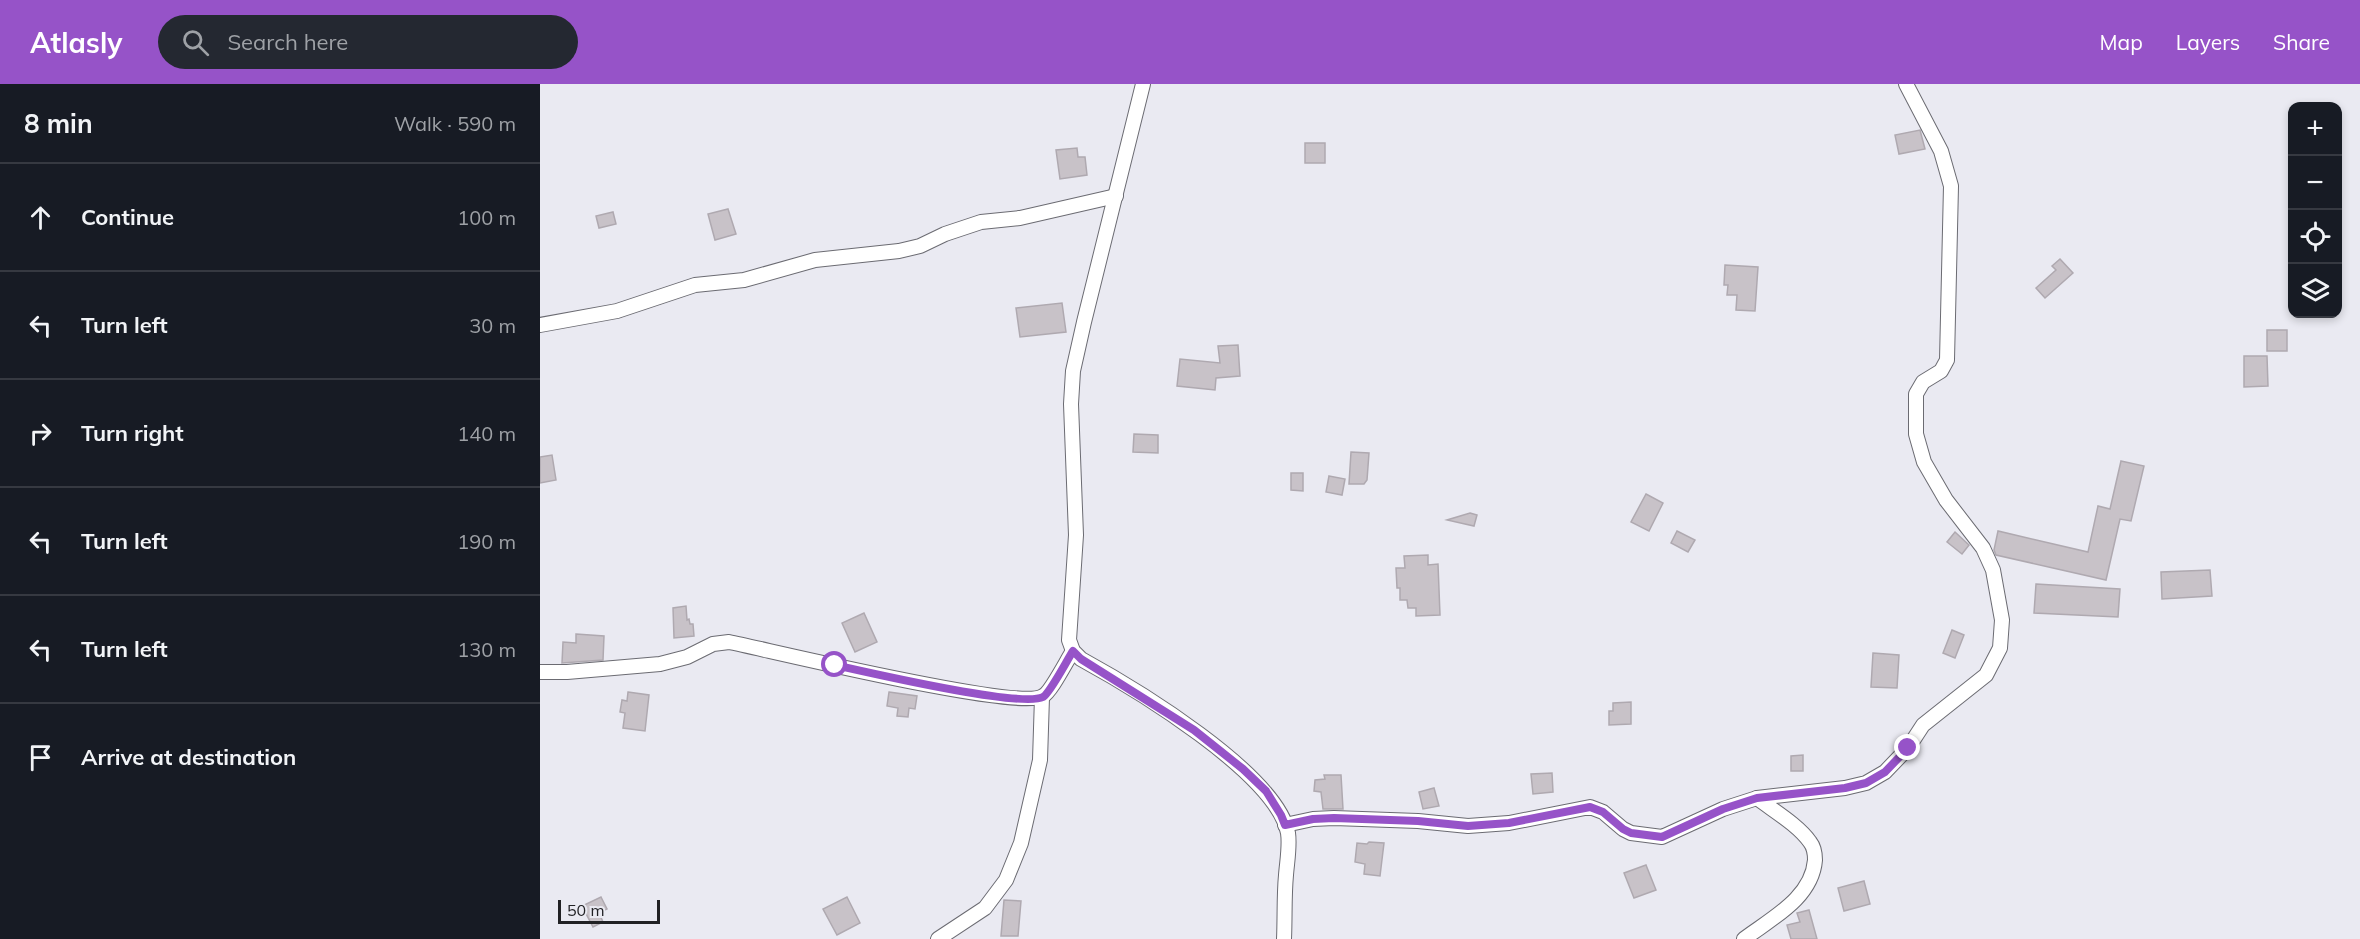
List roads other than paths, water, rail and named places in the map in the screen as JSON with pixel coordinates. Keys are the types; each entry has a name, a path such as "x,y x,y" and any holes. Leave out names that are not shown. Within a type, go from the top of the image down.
{"street":[{"path":"1143,84 1074,371 1071,404 1076,535 1069,640 1073,651 1081,659 1194,730 1243,769 1266,791 1281,815 1288,835 1284,939"},
{"path":"1285,825 1313,819 1334,818 1478,825 1509,823 1590,807 1603,812 1631,833 1662,837 1723,809 1757,798 1845,788 1866,783 1885,772 1908,748 1923,725 1986,675 2000,648 2002,620 1993,570 1983,548 1946,500 1924,462 1916,434 1916,394 1923,382 1941,371 1947,360 1951,186 1941,151 1906,84"},
{"path":"540,325 616,311 695,285 744,280 815,261 920,246 945,234 981,222 1020,218 1116,196"},
{"path":"540,672 660,664 687,657 723,641 978,694 1030,699 1042,697 1050,690 1073,651"},
{"path":"938,939 985,908 1006,880 1021,843 1040,760 1042,697"},
{"path":"1744,939 1794,902 1805,890 1812,877 1814,865 1815,854 1812,843 1757,798"}]}
